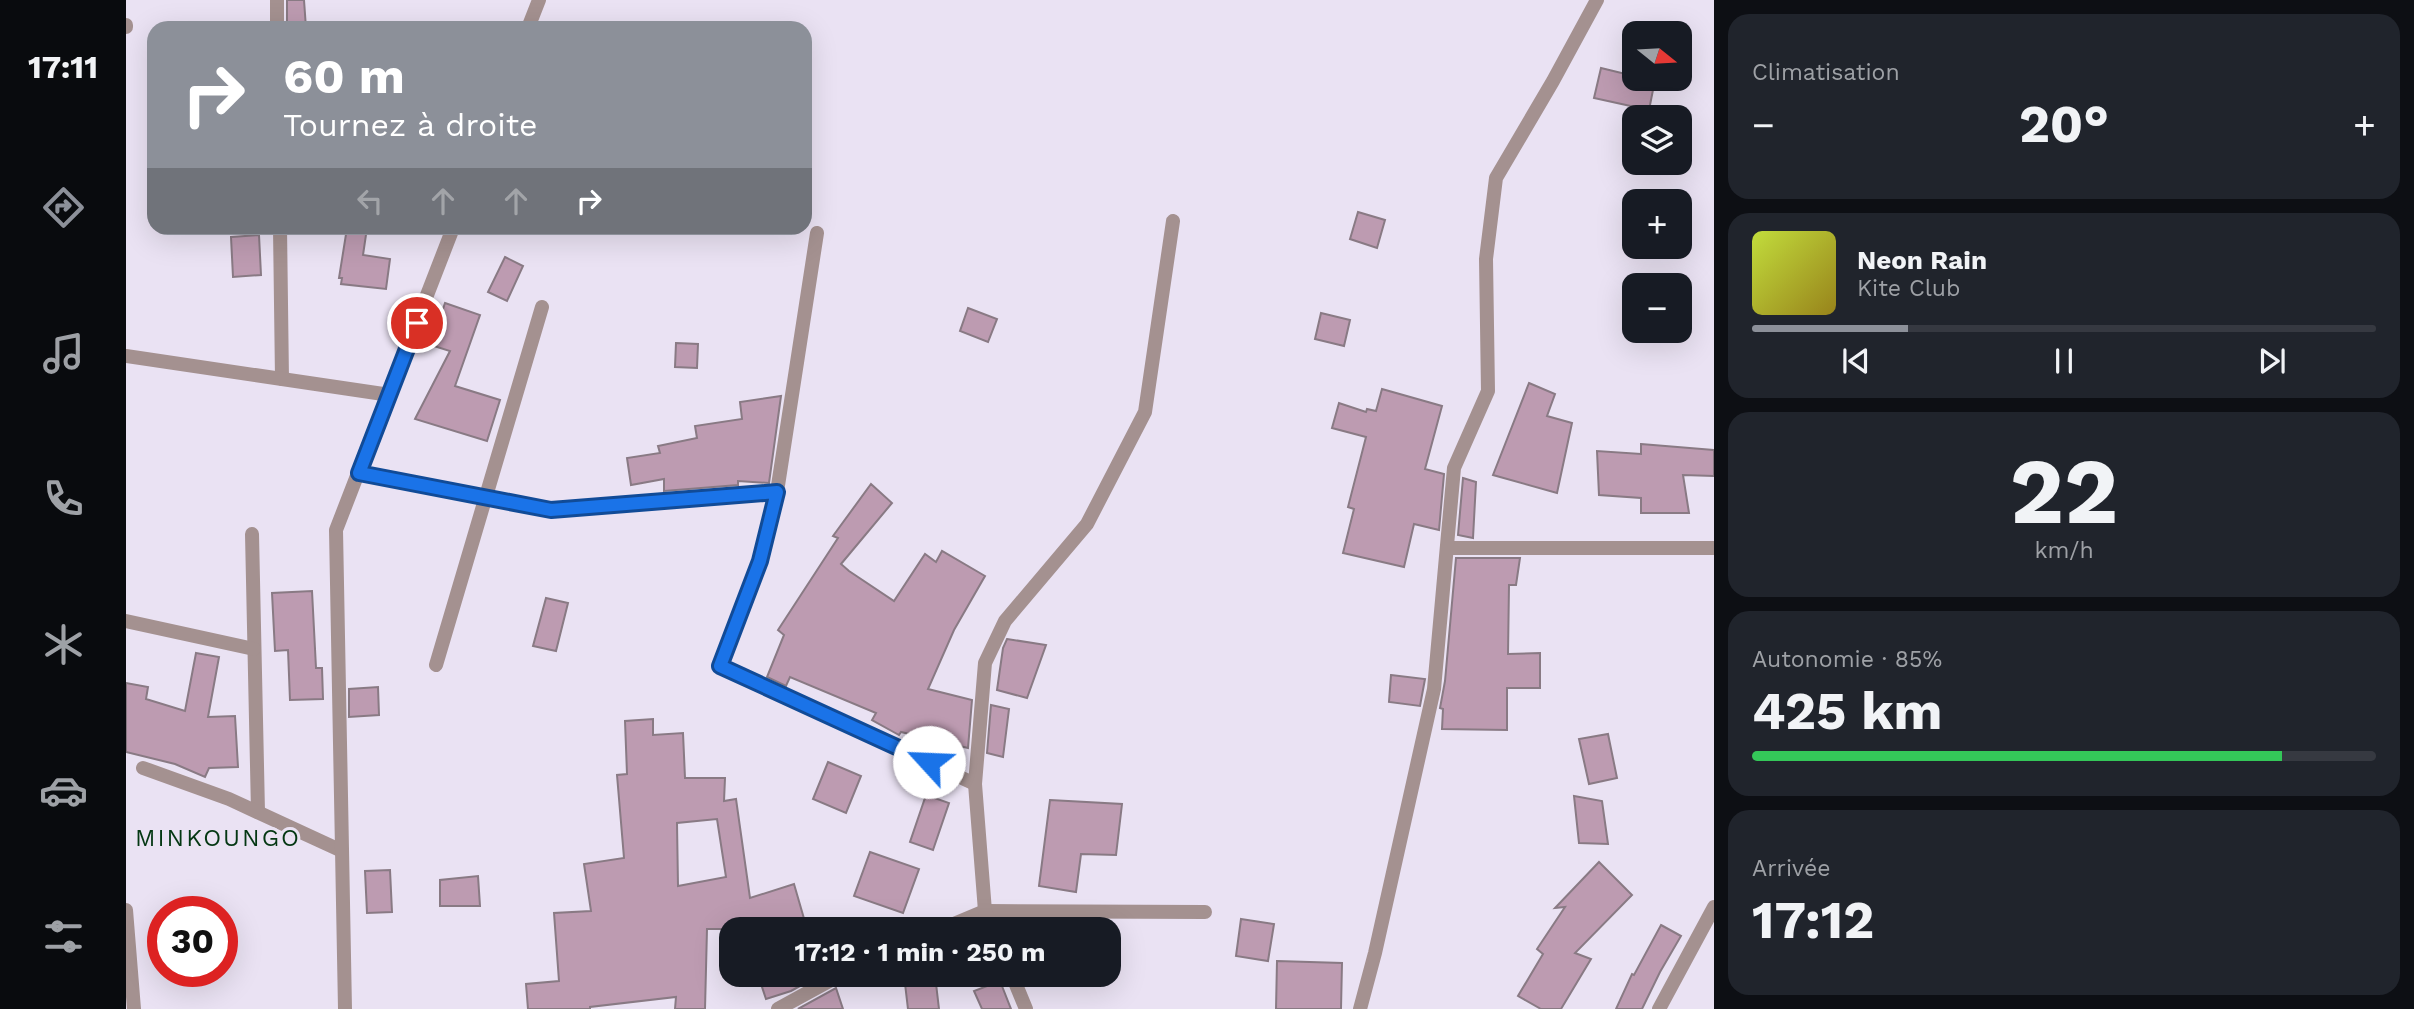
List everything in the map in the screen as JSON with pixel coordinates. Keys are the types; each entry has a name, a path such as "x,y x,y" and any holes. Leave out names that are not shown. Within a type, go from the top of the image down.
{"street":[{"path":"276,0 277,21"},
{"path":"531,21 539,0"},
{"path":"1360,1009 1434,689 1454,468 1488,391 1486,259 1496,178 1597,0"},
{"path":"988,917 975,784 985,663 1005,621 1087,524 1145,412 1173,221"},
{"path":"817,233 777,492 760,561 720,666 975,784"},
{"path":"280,235 282,379"},
{"path":"345,1009 336,530 450,235"},
{"path":"436,665 542,307"},
{"path":"126,356 390,395"},
{"path":"359,473 551,510 777,492"},
{"path":"251,534 258,813"},
{"path":"1447,548 1714,548"},
{"path":"126,621 254,649"},
{"path":"143,768 229,799 342,851"},
{"path":"1658,1009 1714,907"},
{"path":"126,910 134,1009"},
{"path":"971,917 985,911 1205,912"},
{"path":"778,1009 818,987"},
{"path":"1017,987 1026,1009"}],"building":[{"path":"287,0 304,0 306,21 287,21"},
{"path":"1601,68 1622,73 1622,91 1653,91 1650,105 1626,105 1594,98"},
{"path":"1358,212 1385,220 1377,248 1350,239"},
{"path":"259,235 261,275 233,277 231,237"},
{"path":"346,235 366,235 363,255 390,259 386,289 341,284 342,278 339,278"},
{"path":"505,257 523,266 507,301 488,292"},
{"path":"445,303 480,315 455,386 500,400 487,441 415,419 450,351 431,345"},
{"path":"968,308 997,319 988,342 960,331"},
{"path":"1321,313 1350,320 1344,346 1315,339"},
{"path":"676,343 698,344 697,368 675,367"},
{"path":"1529,383 1555,394 1547,416 1572,423 1557,493 1493,475"},
{"path":"1382,389 1442,406 1425,469 1444,474 1439,530 1414,524 1404,567 1343,553 1354,509 1348,507 1366,437 1332,428 1339,403 1366,412 1367,409 1376,411"},
{"path":"781,396 769,483 738,481 738,485 664,491 664,479 631,485 627,458 660,453 658,446 697,438 695,426 742,419 740,402"},
{"path":"1641,444 1714,450 1714,476 1683,475 1689,513 1641,513 1641,498 1599,495 1597,451 1641,454"},
{"path":"1463,478 1476,482 1473,538 1458,535"},
{"path":"871,484 892,503 841,564 849,571 894,601 925,554 936,562 942,551 985,576 954,630 928,689 972,700 968,748 901,732 899,735 872,720 876,713 790,677 786,686 767,677 784,635 778,630 838,538 833,536"},
{"path":"1456,558 1520,558 1516,585 1509,585 1508,654 1540,653 1540,688 1507,688 1507,730 1442,729 1443,709 1440,708 1445,681"},
{"path":"312,591 316,668 322,668 323,699 290,700 288,650 275,651 272,593"},
{"path":"546,598 568,603 556,651 533,646"},
{"path":"1007,639 1046,645 1027,698 997,690 1003,648"},
{"path":"196,653 219,657 208,717 235,716 238,767 209,768 205,777 175,764 126,752 126,683 148,687 146,699 185,711"},
{"path":"1391,675 1425,679 1420,706 1389,702"},
{"path":"378,687 379,715 349,717 349,689"},
{"path":"991,705 1009,709 1003,757 987,753"},
{"path":"653,719 653,735 683,733 685,778 725,778 724,801 736,799 750,898 794,884 804,917 719,917 719,929 707,929 705,1009 675,1009 676,997 590,1009 528,1009 526,984 559,981 554,913 591,911 584,864 624,858 617,775 627,774 625,721","holes":["717,819 726,877 678,886 677,823"]},
{"path":"1608,734 1617,778 1589,784 1579,739"},
{"path":"828,762 861,776 846,813 813,799"},
{"path":"926,795 949,803 933,850 910,842"},
{"path":"1574,796 1602,801 1608,844 1579,843"},
{"path":"1050,800 1122,804 1116,855 1081,854 1076,892 1039,886"},
{"path":"870,852 919,869 903,913 854,896"},
{"path":"1599,862 1632,895 1575,953 1591,959 1561,1009 1541,1009 1518,996 1543,954 1537,949 1565,907 1555,908"},
{"path":"390,870 392,912 367,913 365,871"},
{"path":"478,876 480,906 440,906 440,880"},
{"path":"1241,919 1274,924 1268,961 1236,956"},
{"path":"1661,925 1681,936 1642,1009 1616,1009 1632,974 1634,975"},
{"path":"1277,961 1342,963 1341,1009 1276,1009"},
{"path":"762,987 798,987 791,991 766,999"},
{"path":"905,987 936,987 939,1009 908,1009"},
{"path":"984,987 1002,987 1011,1009 982,1009 974,991"},
{"path":"836,988 843,1009 798,1009"}],"district":[{"name":"MINKOUNGO","path":"218,838"}],"route":[{"path":"417,323 359,473 551,510 777,492 760,561 720,666 929,762"}]}
